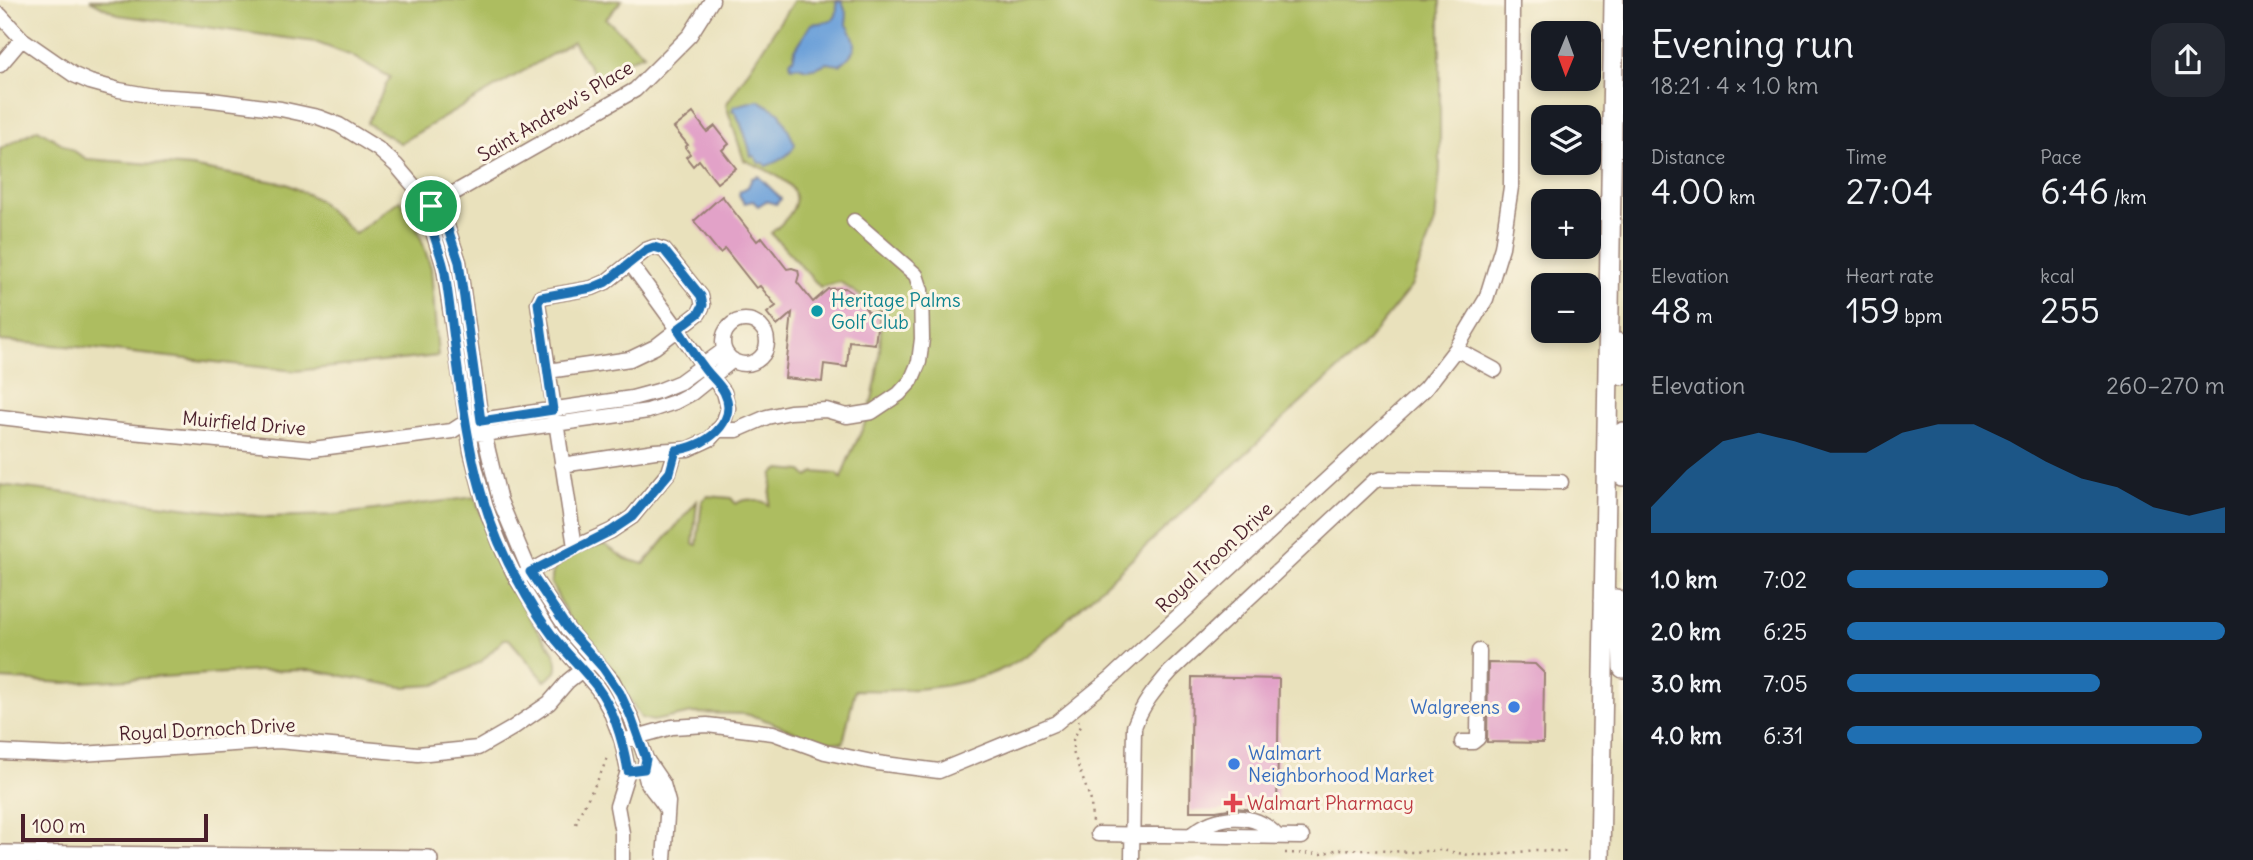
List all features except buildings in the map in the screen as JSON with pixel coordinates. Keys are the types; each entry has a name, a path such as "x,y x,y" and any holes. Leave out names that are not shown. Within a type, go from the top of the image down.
{"main road":[{"path":"1615,0 1623,42"},
{"path":"1600,860 1615,0"},
{"path":"1610,279 1623,375"},
{"path":"1623,432 1623,476"},
{"path":"1604,600 1616,599 1621,603 1623,668"},
{"path":"0,855 428,860"}],"street":[{"name":"Saint Andrew's Place","path":"431,206 635,90 690,35 712,0"},
{"name":"Royal Troon Drive","path":"622,741 672,727 707,725 774,733 838,755 939,771 1056,723 1072,711 1425,388 1456,349 1486,299 1502,247 1511,187 1511,0"},
{"path":"0,15 22,39 74,75 119,90 281,109 318,117 339,125 362,136 396,164 446,223 459,262 483,428 500,501 523,575 540,619 604,700 622,741 628,771 617,806 622,833 622,860"},
{"path":"0,65 22,39"},
{"path":"431,206 429,218 444,267 467,428 485,506 523,575 616,687 639,737 648,765 667,793 664,860"},
{"path":"718,430 737,430 767,416 790,412 825,410 847,416 872,412 899,394 911,381 919,362 922,339 921,290 916,275 854,221"},
{"path":"548,371 630,359 655,347 699,313 703,305 701,296 664,250 654,247 646,250 606,282 592,288 541,297 538,303 554,417 575,547"},
{"path":"562,464 688,449 710,439 723,424 728,408 724,392 629,263"},
{"path":"1456,349 1495,370"},
{"path":"467,428 554,417 658,391 707,372 729,355"},
{"name":"Muirfield Drive","path":"0,417 313,449 467,428"},
{"path":"523,575 611,531 632,517 670,472 676,450"},
{"path":"1132,860 1134,727 1139,712 1153,690 1374,481 1561,482"},
{"path":"1462,742 1474,742 1478,738 1479,651"},
{"name":"Royal Dornoch Drive","path":"0,752 66,755 278,741 418,754 478,748 549,703 594,659"},
{"path":"628,771 648,765"},
{"path":"1098,834 1302,836"}],"path":[{"path":"1072,711 1080,726 1073,740 1074,759 1091,801 1093,830 1098,834"},
{"path":"576,824 607,755"},
{"path":"1285,853 1321,854 1339,849 1413,852 1441,850 1469,855 1536,850 1569,852"}],"green space":[{"path":"90,0 622,0 606,19 644,54 615,65 600,83 573,42 400,143 367,123 390,77 352,56 315,42 118,15"},
{"path":"794,0 1440,0 1440,170 1435,222 1411,287 1360,350 1035,649 1007,667 971,680 932,688 855,690 843,743 812,739 745,714 692,713 653,721 641,718 607,662 572,624 551,583 557,563 593,545 605,545 626,559 644,564 697,501 693,544 697,545 702,501 708,496 731,498 736,504 752,500 769,505 773,473 780,469 802,471 808,477 814,472 837,474 842,479 873,397 880,350 878,308 840,282 820,287 771,233 794,207 792,188 772,173 744,160 726,105"},
{"path":"38,129 87,159 191,167 287,184 317,199 355,234 400,200 416,224 431,268 438,356 295,371 0,341 0,149"},
{"path":"0,485 266,517 335,515 475,497 494,547 517,594 554,653 556,672 545,681 509,639 504,639 481,662 435,685 402,687 311,670 66,683 0,679"}],"water":[{"path":"842,1 847,16 846,23 855,41 851,55 840,65 826,63 807,69 791,67 790,61 795,50 811,24 827,22 834,18 836,2"},
{"path":"758,100 780,113 795,144 787,155 766,166 751,156 740,122 735,111 732,111 734,106"},
{"path":"758,176 781,199 776,204 766,201 758,206 753,201 744,203 739,195 740,191 748,187 752,178"}],"place":[{"name":"Heritage Palms Golf Club","path":"817,311"},
{"name":"Walgreens","path":"1514,707"},
{"name":"Walmart Neighborhood Market","path":"1234,764"},
{"name":"Walmart Pharmacy","path":"1233,803"}],"route":[{"path":"431,206 446,223 459,262 481,421 553,410 538,303 541,297 592,288 606,282 646,250 654,247 664,250 701,296 703,305 699,313 678,329 724,392 728,408 723,424 710,439 688,449 676,450 670,472 632,517 611,531 530,572 568,629 603,668 620,693 646,759 644,769 628,771 622,741 610,710 590,679 540,619 516,579 485,506 466,422 444,267 429,218 431,206"}]}
